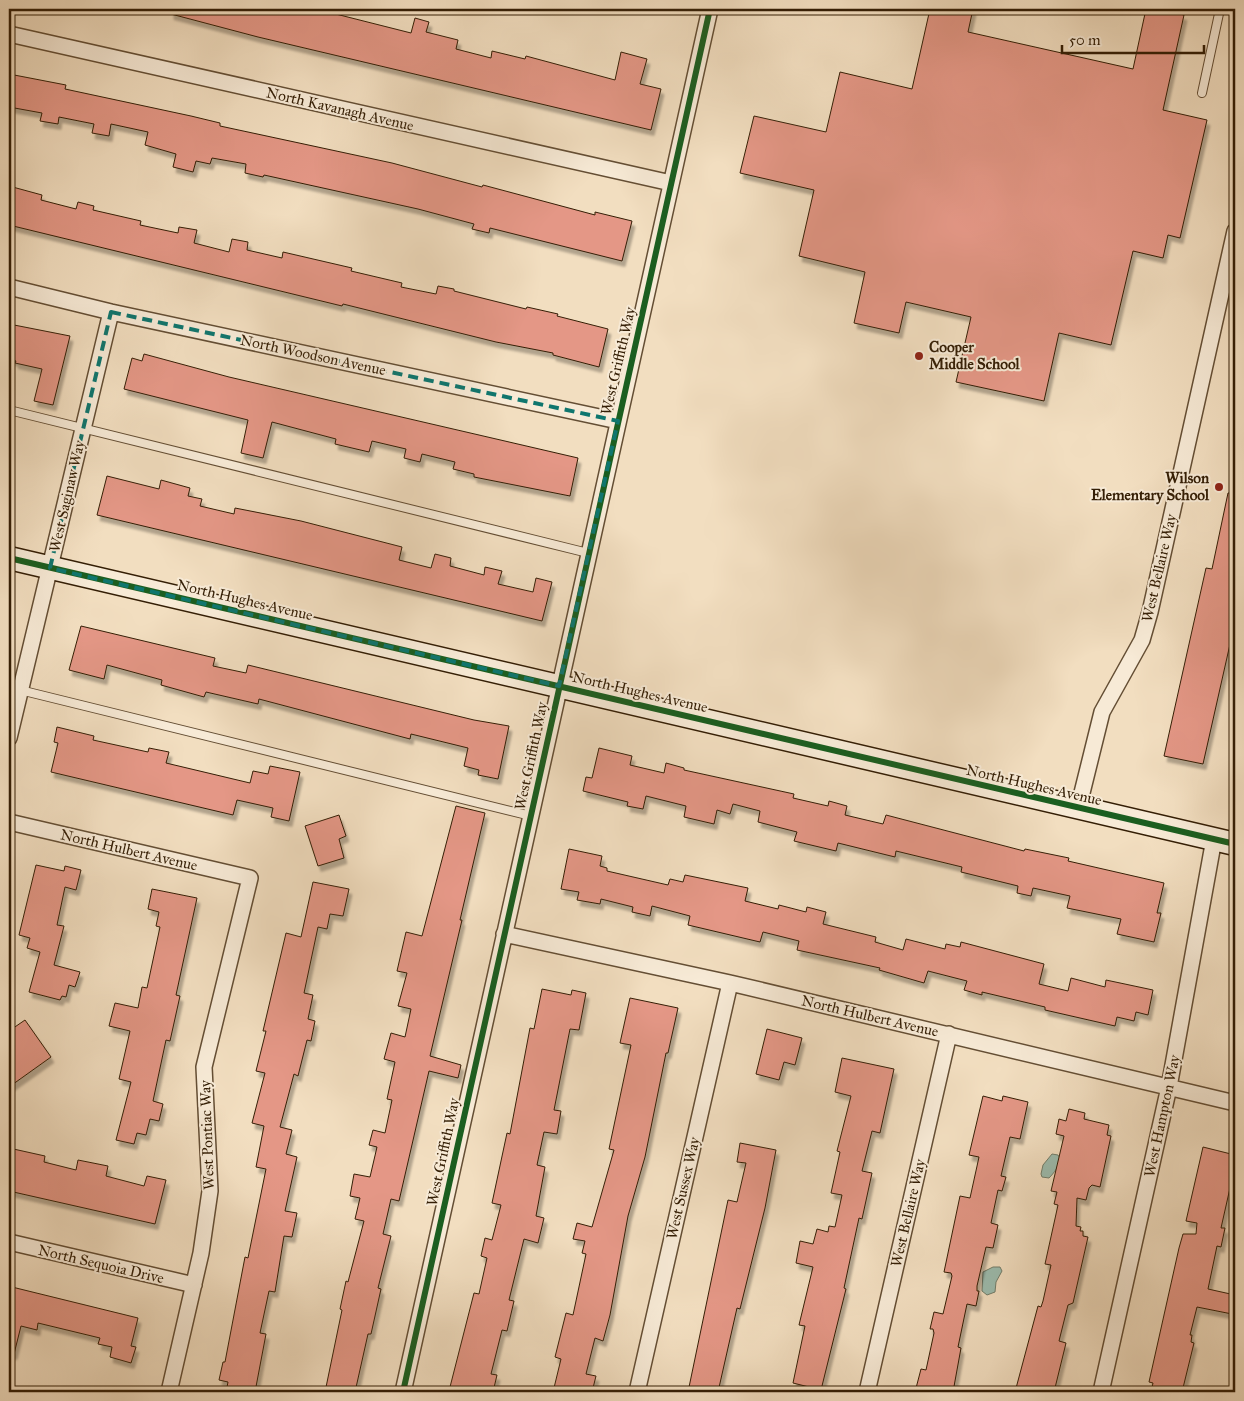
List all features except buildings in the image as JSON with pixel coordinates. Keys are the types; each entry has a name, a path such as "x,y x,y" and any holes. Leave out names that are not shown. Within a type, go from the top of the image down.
{"street":[{"name":"West Griffith Way","path":"403,1392 710,9"},
{"name":"North Kavanagh Avenue","path":"9,34 671,183"},
{"name":"West Bellaire Way","path":"1078,809 1102,712 1142,640 1150,612 1235,231"},
{"name":"North Woodson Avenue","path":"9,287 110,312 618,421"},
{"name":"West Saginaw Way","path":"9,738 110,312"},
{"name":"North Hughes Avenue","path":"9,558 1225,842"},
{"name":"North Hulbert Avenue","path":"9,822 250,878"},
{"name":"West Hampton Way","path":"1101,1392 1225,842"},
{"name":"West Pontiac Way","path":"169,1392 194,1285 210,1191 204,1067 250,878"},
{"name":"North Hulbert Avenue","path":"504,934 730,983 1235,1103"},
{"name":"West Sussex Way","path":"637,1392 730,983"},
{"name":"West Bellaire Way","path":"867,1392 949,1034"},
{"name":"North Sequoia Drive","path":"9,1242 194,1285"}],"lane":[{"path":"1202,93 1220,9"},
{"path":"9,410 588,553"},
{"path":"20,690 531,816"}],"highlighted area":[{"path":"111,312 618,421 559,686 50,568"}],"shaded area":[{"path":"1052,1154 1058,1155 1061,1160 1049,1178 1042,1177 1043,1165"},
{"path":"993,1267 1000,1267 1002,1271 996,1282 995,1292 987,1295 982,1291 983,1272"}],"cycle path":[{"path":"403,1392 710,9"},
{"path":"9,558 1235,844"}],"place":[{"name":"Cooper Middle School","path":"919,356"},
{"name":"Wilson Elementary School","path":"1219,487"}]}
